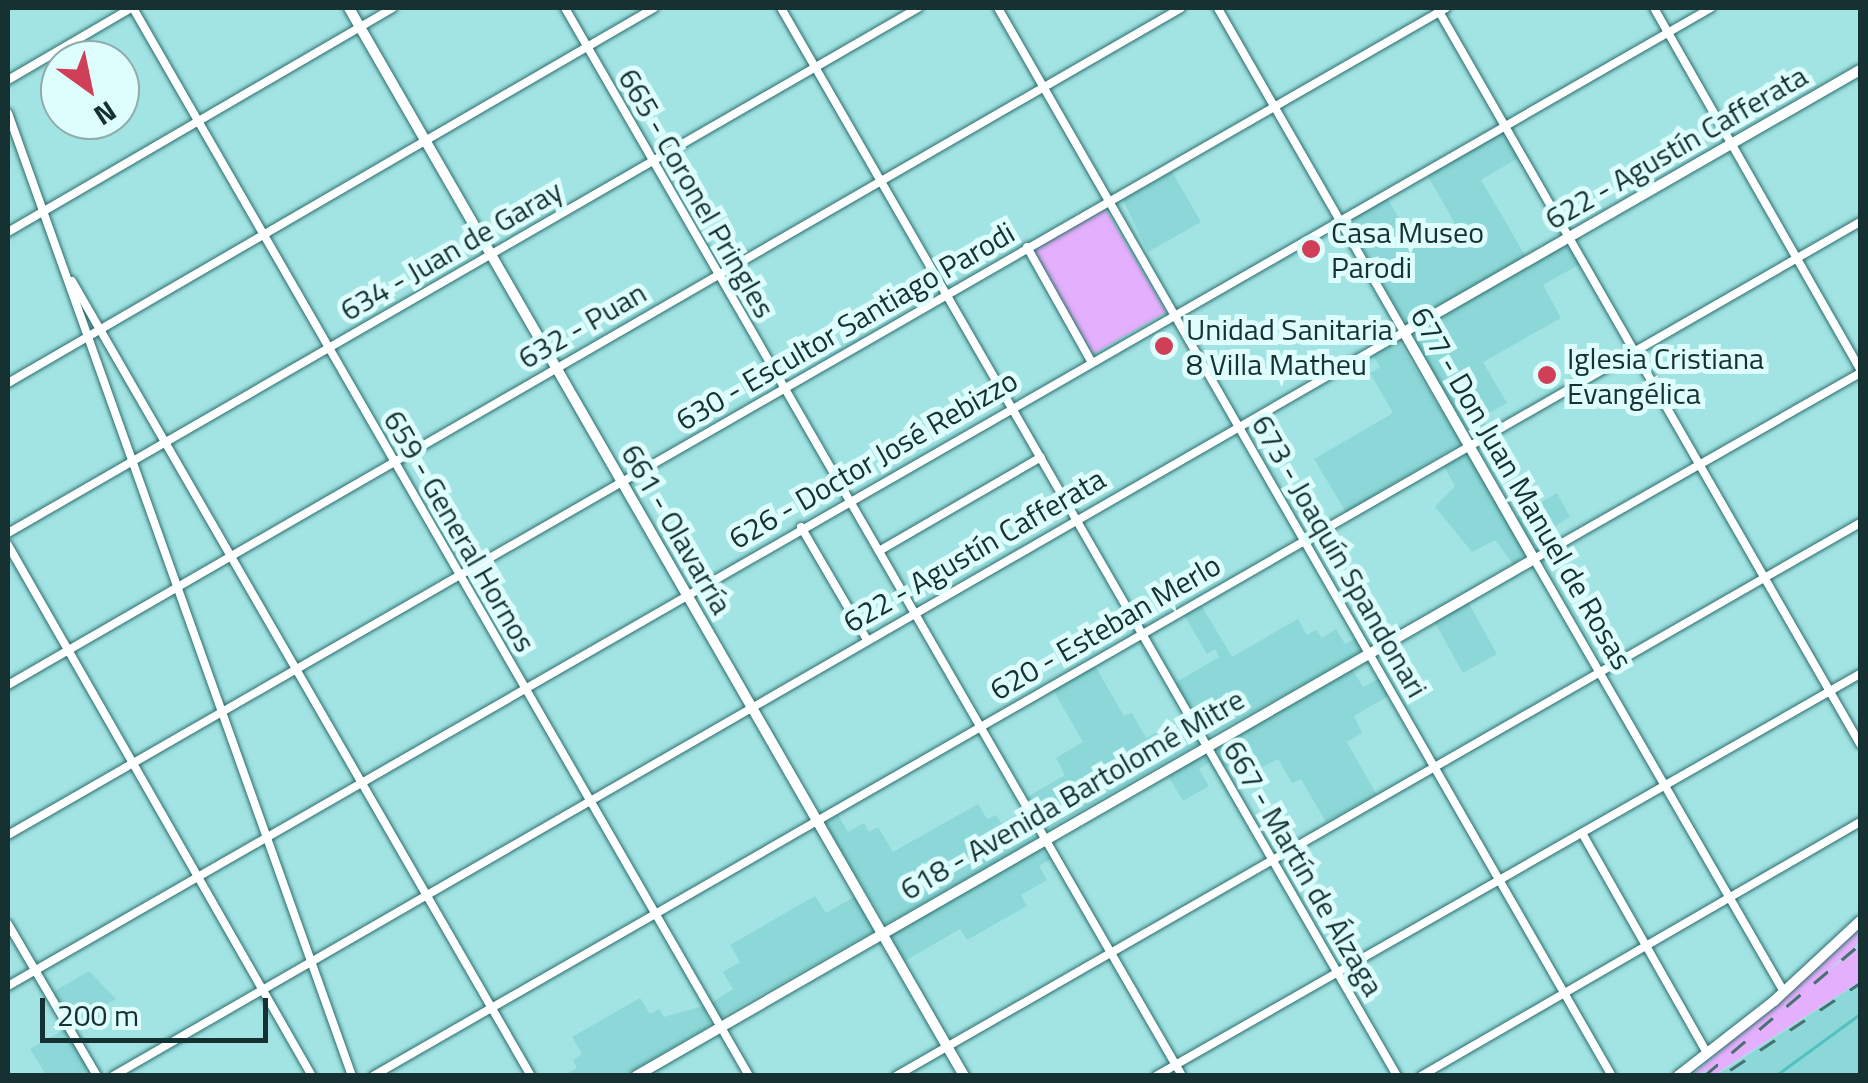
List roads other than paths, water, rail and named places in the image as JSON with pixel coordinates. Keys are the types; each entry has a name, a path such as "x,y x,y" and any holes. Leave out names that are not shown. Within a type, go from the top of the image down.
{"main road":[{"name":"661 - Olavarría","path":"349,8 964,1076"},
{"name":"622 - Agustín Cafferata","path":"1404,332 1860,70"},
{"name":"677 - Don Juan Manuel de Rosas","path":"1404,332 1534,559"},
{"name":"618 - Avenida Bartolomé Mitre","path":"638,1075 1534,559"},
{"path":"1678,1076 1784,992 1860,921"}],"street":[{"path":"8,80 132,8"},
{"name":"659 - General Hornos","path":"132,8 749,1076"},
{"path":"8,232 393,8"},
{"name":"665 - Coronel Pringles","path":"565,8 1182,1076"},
{"path":"8,383 654,8"},
{"name":"667 - Martín de Álzaga","path":"782,8 1397,1076"},
{"name":"634 - Juan de Garay","path":"8,533 918,8"},
{"name":"673 - Joaquín Spandonari","path":"998,8 1612,1076"},
{"name":"632 - Puan","path":"8,686 393,459 1181,8"},
{"name":"677 - Don Juan Manuel de Rosas","path":"1218,8 1404,332"},
{"path":"1534,559 1860,371 1654,8"},
{"name":"626 - Doctor José Rebizzo","path":"8,986 684,592 1711,8"},
{"path":"1440,9 1860,744"},
{"name":"630 - Escultor Santiago Parodi","path":"8,835 1440,9"},
{"path":"8,113 352,1076"},
{"name":"620 - Esteban Merlo","path":"373,1076 1860,222"},
{"path":"1026,247 1091,361"},
{"path":"62,264 532,1076"},
{"name":"622 - Agustín Cafferata","path":"113,1076 1404,332"},
{"path":"878,551 1040,457"},
{"path":"896,1076 1860,524"},
{"path":"801,527 867,640"},
{"path":"8,545 312,1076"},
{"name":"677 - Don Juan Manuel de Rosas","path":"1534,559 1784,992"},
{"path":"1156,1076 1860,674"},
{"path":"1421,1076 1860,822"},
{"path":"1582,833 1707,1053"},
{"path":"8,924 97,1076"}],"waterway":[{"path":"1775,1076 1860,1014"}],"railway":[{"path":"1704,1076 1860,944"},
{"path":"1730,1070 1860,983"}],"place":[{"name":"Casa Museo Parodi","path":"1311,249"},
{"name":"Unidad Sanitaria 8 Villa Matheu","path":"1164,346"},
{"name":"Iglesia Cristiana Evangélica","path":"1547,375"}]}
